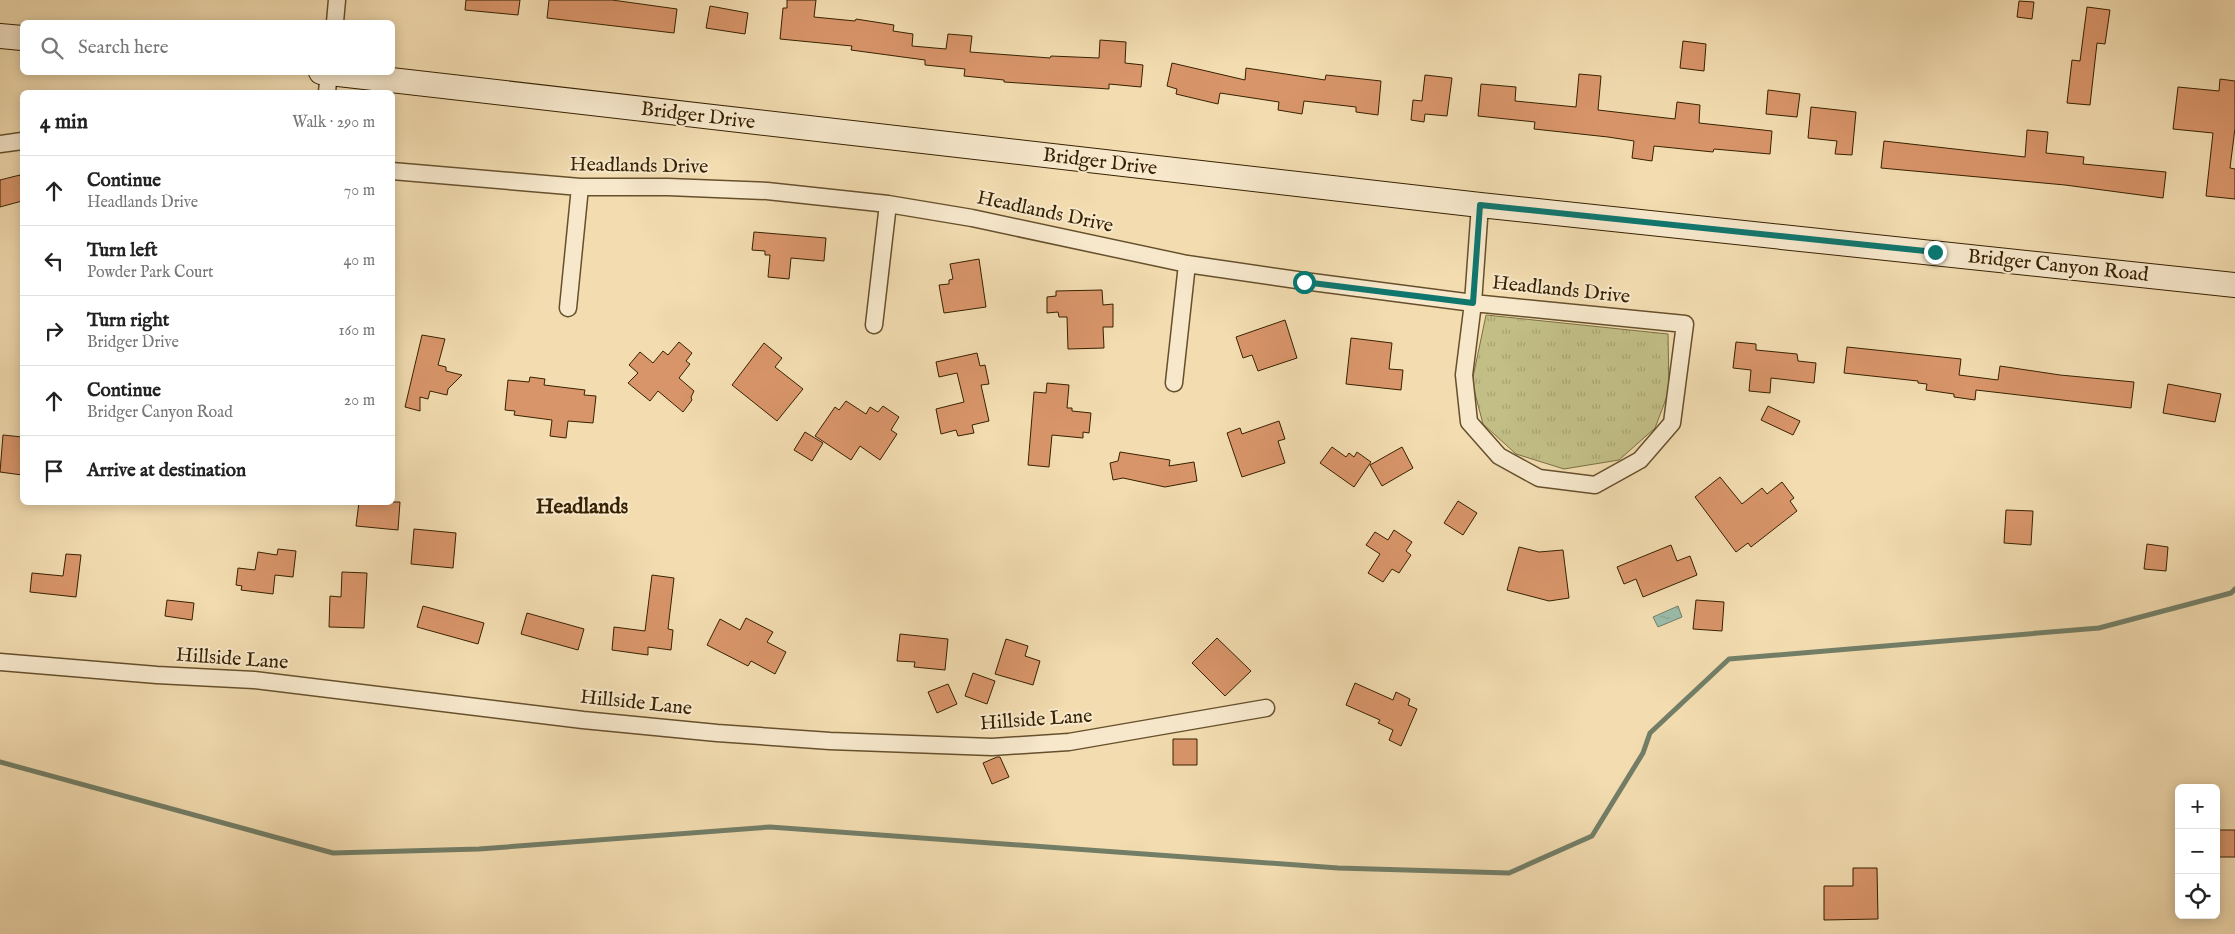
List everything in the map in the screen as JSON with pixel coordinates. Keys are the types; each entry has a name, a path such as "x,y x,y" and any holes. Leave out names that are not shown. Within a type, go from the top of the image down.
{"main road":[{"path":"0,36 20,38"},
{"name":"Bridger Drive","path":"326,78 1880,247"},
{"name":"Bridger Canyon Road","path":"1880,247 2235,285"}],"street":[{"path":"335,20 337,0"},
{"path":"0,144 20,141"},
{"name":"Headlands Drive","path":"395,171 580,187 668,187 767,191 888,204 972,218 1187,264 1304,282 1473,303 1685,324 1672,423 1640,460 1595,485 1539,478 1499,456 1469,422 1464,374 1473,303"},
{"path":"568,308 580,187"},
{"path":"874,326 888,204"},
{"path":"1473,303 1480,205"},
{"path":"1174,383 1187,264"},
{"name":"Hillside Lane","path":"0,662 158,675 254,680 583,720 717,733 830,741 992,747 1069,742 1266,708"}],"green space":[{"path":"1486,315 1668,334 1669,391 1655,428 1619,460 1564,469 1516,454 1483,424 1472,382"}],"water":[{"path":"1678,606 1682,617 1658,627 1653,617"}],"building":[{"path":"466,0 520,0 518,15 465,10"},
{"path":"549,0 612,0 677,9 674,33 547,18"},
{"path":"787,0 816,0 814,17 855,21 856,19 894,25 893,31 913,34 912,46 946,49 948,34 972,36 970,52 1050,58 1051,56 1099,58 1100,40 1126,42 1125,63 1143,65 1141,87 1109,84 1109,89 1004,82 1004,80 964,76 965,69 925,65 925,60 851,50 852,46 780,39 783,8 787,8"},
{"path":"2019,1 2034,2 2032,19 2017,17"},
{"path":"710,6 748,13 745,34 706,28"},
{"path":"2087,7 2110,10 2105,44 2097,43 2090,105 2067,103 2072,60 2080,61"},
{"path":"1683,41 1706,44 1704,71 1680,68"},
{"path":"1172,63 1245,80 1246,68 1325,80 1326,75 1381,81 1378,115 1356,112 1356,107 1304,101 1302,114 1278,110 1279,102 1220,93 1218,104 1176,94 1177,89 1167,86"},
{"path":"1579,74 1601,76 1598,110 1675,119 1677,102 1700,105 1699,123 1772,131 1770,154 1714,149 1713,152 1654,146 1652,161 1632,158 1634,141 1534,129 1535,122 1478,116 1481,84 1516,87 1515,101 1576,107"},
{"path":"1425,75 1452,78 1447,116 1425,114 1424,122 1411,120 1413,100 1422,101"},
{"path":"2220,79 2235,81 2235,128 2230,168 2235,169 2235,199 2206,196 2213,133 2173,129 2178,87 2219,91"},
{"path":"1768,90 1800,94 1797,117 1766,114"},
{"path":"1811,107 1856,112 1852,155 1835,154 1837,141 1808,138"},
{"path":"2027,130 2048,132 2046,153 2084,157 2083,164 2166,172 2163,198 2065,185 1881,168 1884,141 2025,157"},
{"path":"20,175 20,202 0,207 0,180"},
{"path":"754,232 826,238 824,261 791,258 789,279 768,277 770,255 765,255 765,251 752,250"},
{"path":"979,259 986,307 944,313 939,285 949,284 949,280 953,279 950,264"},
{"path":"1102,290 1103,305 1113,304 1113,327 1103,327 1104,348 1068,349 1067,317 1059,317 1058,312 1047,313 1047,297 1056,296 1056,291"},
{"path":"1285,320 1297,358 1258,371 1252,355 1243,358 1236,337"},
{"path":"422,335 445,339 438,365 446,367 446,371 462,375 448,389 447,395 430,391 428,399 420,397 420,411 405,407"},
{"path":"1351,338 1392,343 1389,369 1403,370 1401,390 1346,384"},
{"path":"679,342 692,353 686,361 690,364 679,378 694,391 691,397 692,400 683,412 658,391 650,401 628,383 638,373 629,365 640,352 653,363 663,351 668,355"},
{"path":"1736,342 1756,344 1756,350 1797,354 1798,361 1816,363 1814,383 1771,378 1770,393 1749,391 1751,370 1733,368"},
{"path":"764,343 782,358 775,367 803,389 777,421 732,385"},
{"path":"1847,347 1961,359 1959,375 1998,380 2000,366 2060,375 2134,382 2131,408 1976,390 1975,400 1954,397 1954,394 1926,390 1927,384 1918,383 1918,381 1844,373"},
{"path":"977,353 980,366 985,365 989,384 981,385 989,421 972,425 974,433 958,436 956,430 941,434 936,409 964,402 957,373 939,377 936,362"},
{"path":"530,377 545,379 544,385 585,390 584,395 596,396 593,423 568,421 566,438 550,436 552,420 514,415 515,411 505,410 508,380 529,382"},
{"path":"1047,383 1069,385 1067,408 1072,408 1072,411 1091,413 1089,433 1083,432 1083,438 1052,435 1049,467 1028,465 1034,392 1046,393"},
{"path":"2168,384 2221,394 2215,422 2163,413"},
{"path":"846,401 866,414 870,407 878,412 883,406 899,417 891,430 897,434 880,460 860,446 851,460 815,436 835,407 839,410"},
{"path":"1768,406 1800,421 1793,435 1761,420"},
{"path":"1279,421 1285,439 1278,441 1285,463 1242,477 1227,433 1240,428 1242,434"},
{"path":"805,432 823,443 812,461 794,450"},
{"path":"3,435 20,437 20,475 0,472"},
{"path":"1332,447 1346,457 1349,453 1354,457 1357,452 1371,462 1354,487 1320,463"},
{"path":"1402,447 1413,468 1382,486 1370,465"},
{"path":"1120,452 1170,460 1169,466 1194,462 1197,481 1165,487 1123,478 1113,480 1110,463 1118,461"},
{"path":"1720,477 1742,504 1762,488 1767,494 1782,482 1794,498 1790,501 1797,511 1751,547 1748,543 1736,552 1695,497"},
{"path":"1458,501 1477,513 1463,535 1444,523"},
{"path":"395,502 400,502 398,530 356,526 359,505 395,505"},
{"path":"2006,510 2033,511 2031,545 2004,543"},
{"path":"414,529 456,533 453,568 411,564"},
{"path":"1394,530 1412,542 1406,551 1411,555 1399,573 1392,569 1383,582 1368,573 1380,554 1366,545 1375,532 1388,540"},
{"path":"2147,544 2168,547 2166,571 2144,569"},
{"path":"1671,545 1677,561 1690,556 1697,575 1643,597 1636,579 1624,584 1617,567"},
{"path":"1519,547 1539,552 1563,550 1569,598 1549,601 1507,590"},
{"path":"278,549 296,551 293,577 275,575 273,594 241,590 242,586 236,585 238,568 255,570 258,552 277,555"},
{"path":"66,554 81,555 76,597 30,592 32,573 63,576"},
{"path":"342,572 367,573 364,628 329,627 330,596 341,597"},
{"path":"652,575 674,578 668,629 673,630 671,650 648,647 648,655 612,650 614,627 645,631"},
{"path":"167,600 194,603 192,620 165,616"},
{"path":"1696,600 1724,602 1722,631 1693,629"},
{"path":"423,606 484,623 478,644 417,627"},
{"path":"527,613 584,629 578,650 521,634"},
{"path":"746,618 773,632 767,642 786,652 775,674 751,661 748,666 707,645 720,619 740,630"},
{"path":"900,634 948,639 945,670 914,667 915,662 897,661"},
{"path":"1217,638 1251,671 1225,696 1192,663"},
{"path":"1006,639 1028,646 1025,656 1040,661 1033,685 995,674"},
{"path":"973,673 995,681 987,704 965,696"},
{"path":"1355,683 1393,700 1396,692 1410,699 1408,705 1417,709 1401,746 1389,740 1393,730 1378,723 1380,720 1346,705"},
{"path":"948,684 957,704 937,713 928,692"},
{"path":"1173,739 1197,739 1197,765 1173,765"},
{"path":"1000,757 1009,777 992,784 983,763"},
{"path":"2220,830 2235,830 2235,857 2220,857"},
{"path":"1853,868 1877,868 1878,919 1824,920 1824,886 1853,886"}],"waterway":[{"path":"0,762 333,853 479,849 770,827 1338,868 1509,873 1592,836 1643,753 1650,733 1729,659 2099,628 2231,593 2235,589"}],"district":[{"name":"Headlands","path":"582,507"}],"route":[{"path":"1304,282 1473,303 1480,205 1935,252"}]}
